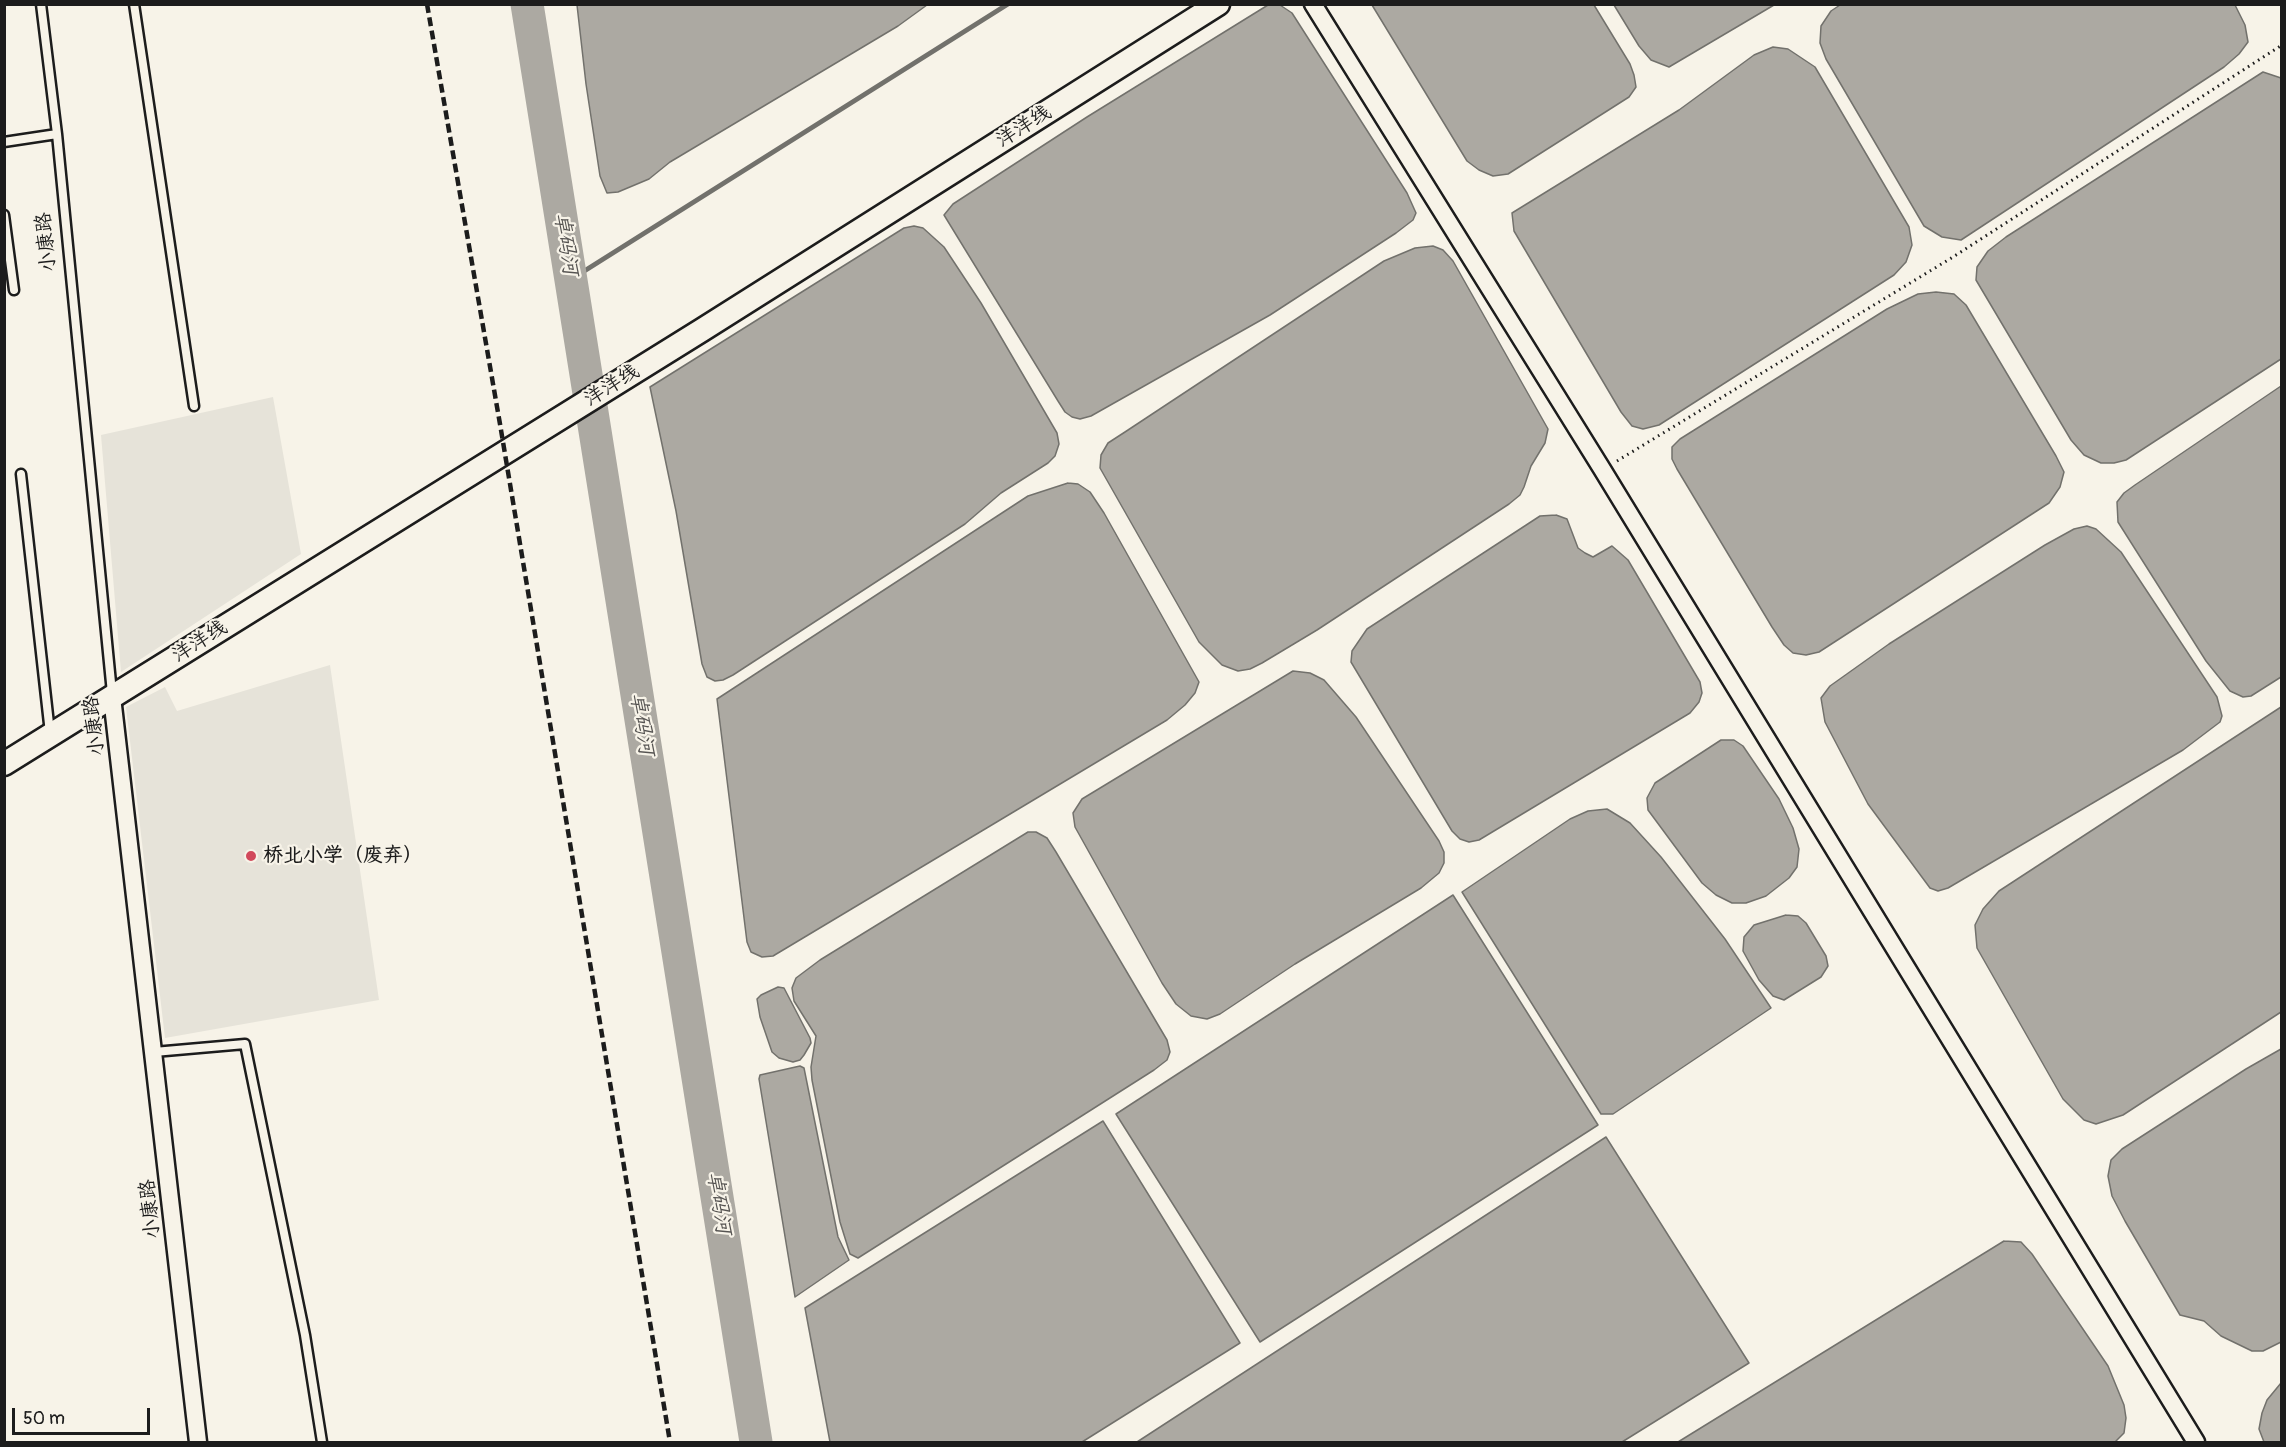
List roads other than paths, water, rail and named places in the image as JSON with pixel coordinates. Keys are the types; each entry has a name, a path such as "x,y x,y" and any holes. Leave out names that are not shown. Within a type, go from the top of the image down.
{"main road":[{"name":"洋洋线","path":"4,764 617,383 1218,4"}],"street":[{"path":"1313,4 1602,469 2196,1443"},
{"name":"小康路","path":"112,697 198,1443"}],"lane":[{"name":"小康路","path":"41,4 57,134 112,697"},
{"path":"134,4 194,406"},
{"path":"4,142 57,134"},
{"path":"4,215 14,290"},
{"path":"21,474 50,736"},
{"path":"154,1053 246,1044 305,1335 322,1443"}],"waterway":[{"name":"卓码河","path":"527,4 756,1442"},
{"path":"570,280 1008,4"}],"railway":[{"path":"427,4 500,424 670,1442"}],"place":[{"name":"桥北小学（废弃）","path":"251,856"}]}
